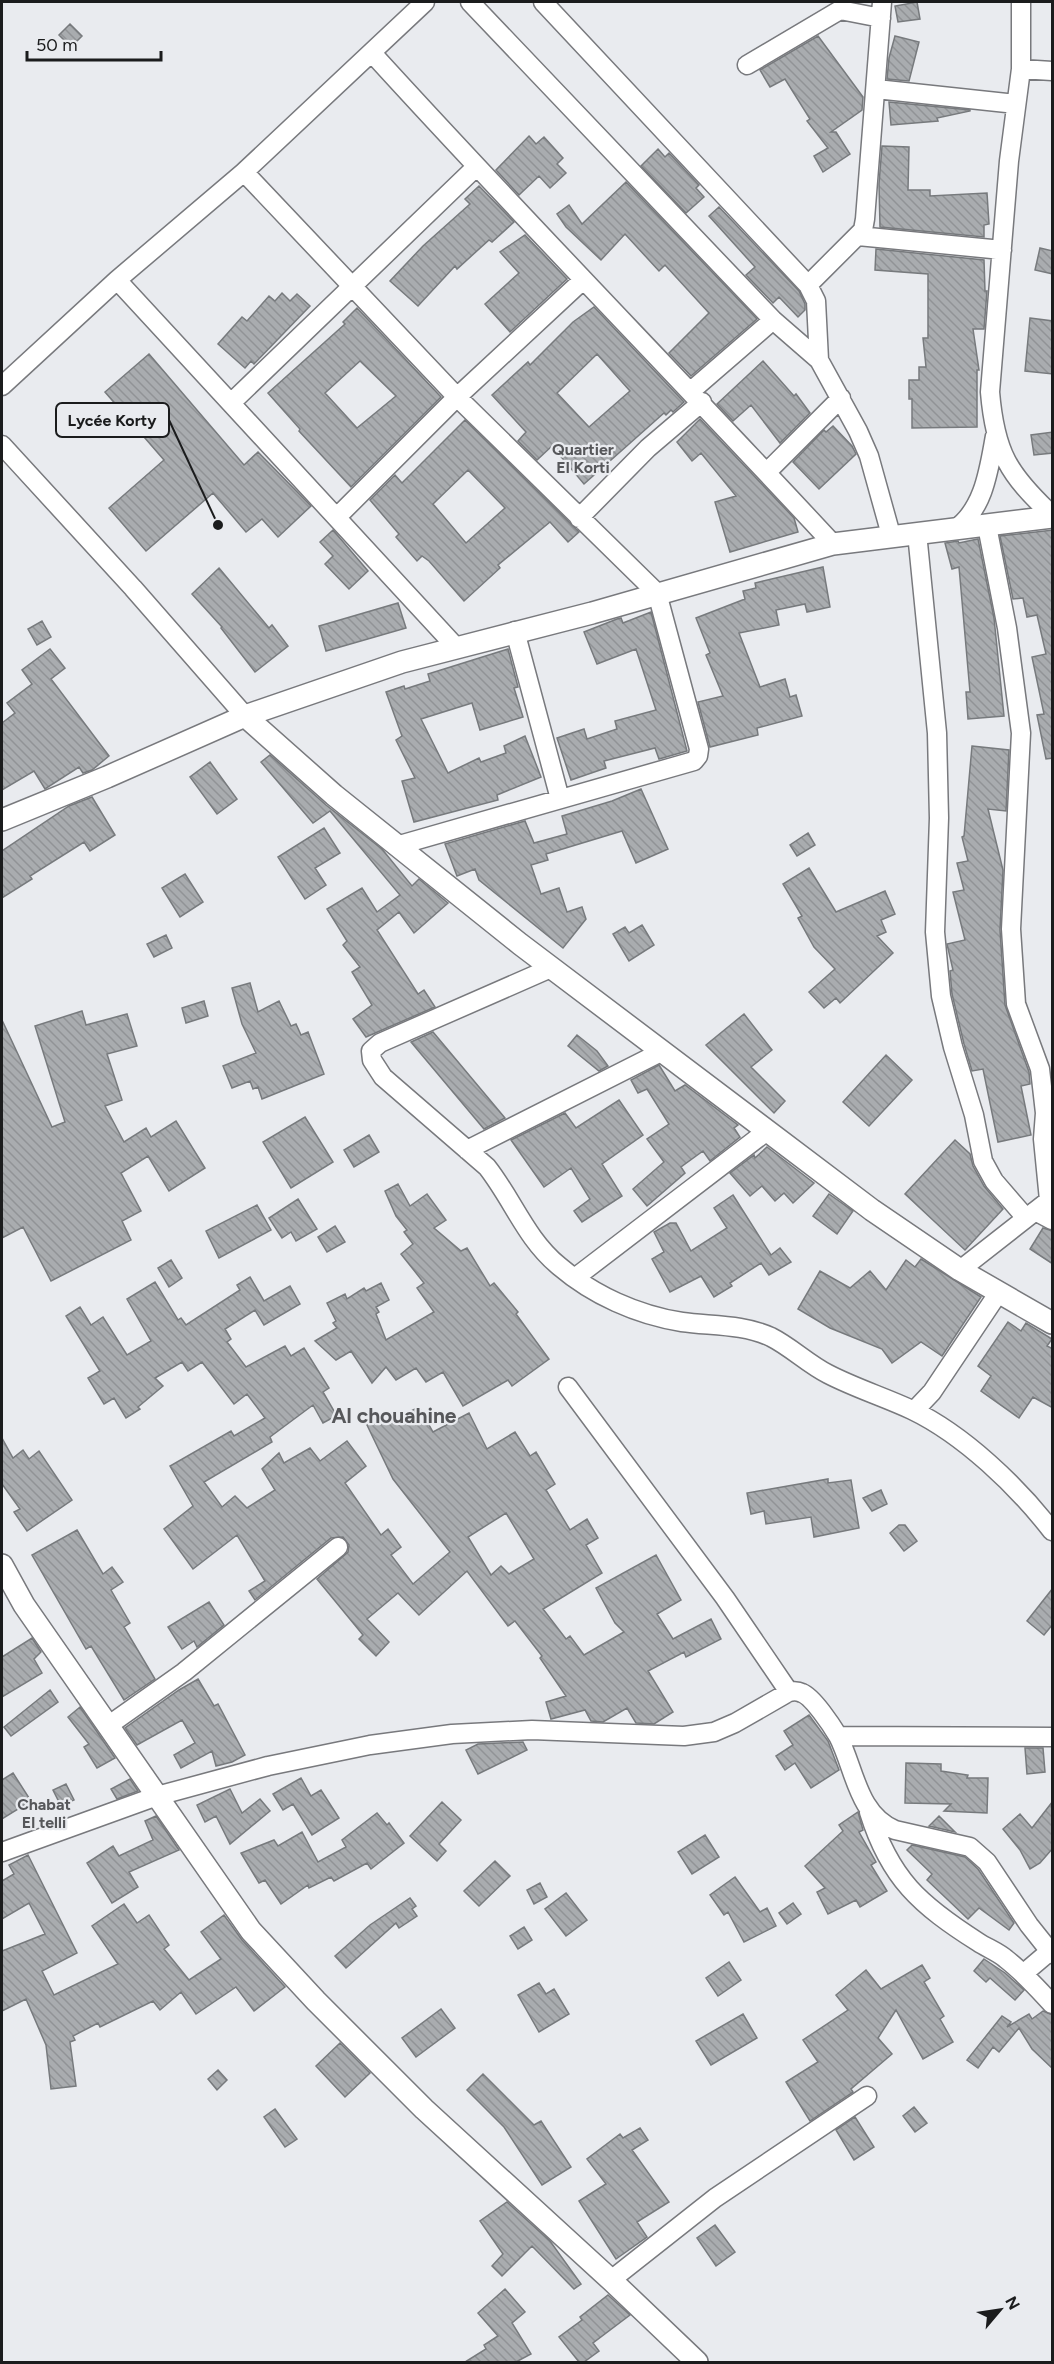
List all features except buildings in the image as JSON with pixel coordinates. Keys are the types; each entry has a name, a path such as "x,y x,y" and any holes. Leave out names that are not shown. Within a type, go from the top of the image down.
{"street":[{"path":"2,386 117,280 244,172 425,2"},
{"path":"470,2 772,320 819,360 841,398 869,456 891,535"},
{"path":"543,2 808,285 816,301 819,360"},
{"path":"954,530 964,523 974,511 986,479 995,436 990,392 1009,161 1021,69 1022,2"},
{"path":"747,65 840,10 881,10 865,219 858,236 808,285"},
{"path":"372,52 476,167 697,397 833,544"},
{"path":"1021,69 1053,71"},
{"path":"876,89 1016,104"},
{"path":"231,403 476,167"},
{"path":"244,172 457,397 657,593 699,749 694,761 396,846"},
{"path":"858,236 1002,250"},
{"path":"117,280 456,647"},
{"path":"337,517 457,397 583,280"},
{"path":"579,518 772,320"},
{"path":"767,472 841,398"},
{"path":"995,436 1012,471 1053,516"},
{"path":"2,445 133,588 245,716 334,795 550,968 872,1210 960,1270 1053,1323"},
{"path":"2,820 245,716 402,662 592,613 833,544 1053,516"},
{"path":"987,526 1007,628 1021,733 1011,929 1016,1004 1040,1069 1043,1087 1045,1113 1042,1139 1041,1207"},
{"path":"917,533 937,733 939,818 934,932 941,996 953,1047 974,1115 983,1161 994,1182 1041,1207 1053,1220"},
{"path":"515,631 560,799"},
{"path":"550,968 380,1043 371,1051 372,1060 383,1077 487,1167 498,1181 534,1242 559,1266 617,1304 682,1322 729,1326 771,1337 827,1374 914,1411 953,1435 985,1462 1034,1508 1053,1531"},
{"path":"467,1150 661,1052"},
{"path":"576,1277 767,1131"},
{"path":"960,1270 1041,1207"},
{"path":"914,1411 932,1392 999,1292"},
{"path":"568,1387 725,1598 789,1692"},
{"path":"108,1725 184,1672 338,1547"},
{"path":"2,1564 24,1605 251,1931 299,1983 424,2109 611,2280 688,2360"},
{"path":"2,1852 157,1796 268,1766 370,1745 452,1734 532,1730 684,1736 714,1732 735,1724 789,1692 805,1694 838,1736 878,1841 905,1885 930,1908 1005,1958 1053,2004"},
{"path":"838,1736 1053,1737"},
{"path":"866,1805 883,1825 970,1847 987,1862 1051,1953 1023,1974"},
{"path":"611,2280 715,2198 867,2096"}],"place":[{"name":"Lycée Korty","path":"218,525"}],"district":[{"name":"Quartier El Korti","path":"583,458"},
{"name":"Al chouahine","path":"394,1415"},
{"name":"Chabat El telli","path":"44,1813"}]}
